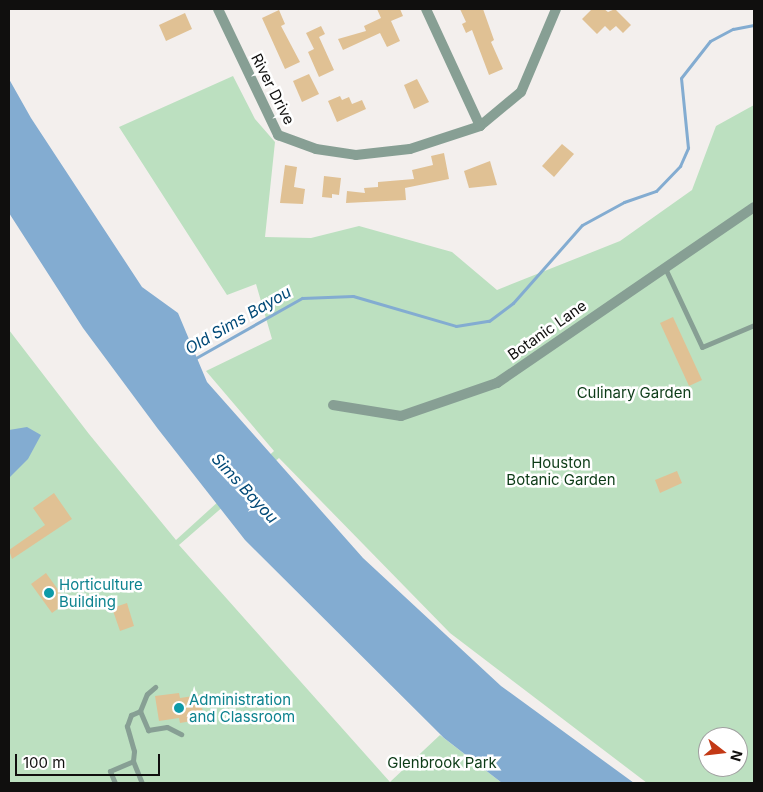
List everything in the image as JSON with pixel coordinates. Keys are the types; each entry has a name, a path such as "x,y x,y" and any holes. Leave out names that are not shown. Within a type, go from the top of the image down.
{"street":[{"name":"River Drive","path":"218,9 268,116 284,139 316,149 356,155 410,149 480,126 521,92 556,9"},
{"path":"426,9 480,126"},
{"name":"Botanic Lane","path":"334,405 401,416 497,384 754,207"}],"lane":[{"path":"665,268 702,347 754,325"},
{"path":"142,783 133,761 134,751 127,726 131,715 140,711 147,694 155,687"},
{"path":"140,711 148,730 167,727 181,734"},
{"path":"115,783 110,771 133,761"}],"green space":[{"name":"Houston Botanic Garden","path":"233,76 255,119 275,142 265,237 311,238 359,226 452,252 497,290 620,241 692,190 716,126 754,105 754,783 647,783 450,633 279,458 179,545 390,782 440,735 502,783 9,783 9,330 89,434 176,540 274,451 206,371 272,339 256,284 227,295 119,127"}],"water":[{"name":"Sims Bayou","path":"9,79 31,118 142,287 178,313 207,382 363,558 501,686 634,783 502,783 444,738 245,540 158,429 83,328 9,213"},
{"path":"27,427 41,435 28,459 9,478 9,430"}],"building":[{"path":"377,9 400,9 403,16 391,21 400,41 387,47 380,33 343,50 338,39 366,31 364,26 381,18"},
{"path":"460,9 483,9 494,40 491,42 503,69 489,75 472,30 466,33 462,24 466,22"},
{"path":"592,9 604,9 608,12 615,9 631,25 623,33 616,26 610,31 605,26 597,34 582,19"},
{"path":"279,10 285,24 281,26 300,62 285,69 262,18"},
{"path":"185,13 192,29 166,41 159,25"},
{"path":"321,26 325,34 319,37 334,70 319,77 308,52 314,49 306,33"},
{"path":"309,74 319,94 302,102 293,81"},
{"path":"417,79 429,102 414,109 404,85"},
{"path":"340,96 342,100 349,97 352,104 362,100 366,109 337,122 328,101"},
{"path":"562,144 574,154 554,177 542,166"},
{"path":"444,153 449,179 405,188 406,200 346,203 347,191 365,193 364,188 378,187 378,182 414,179 412,170 433,165 431,156"},
{"path":"490,161 497,185 469,188 464,171"},
{"path":"285,165 297,167 294,187 305,189 303,204 280,203"},
{"path":"324,176 341,178 339,195 332,194 332,198 322,197"},
{"path":"673,317 702,380 689,386 660,323"},
{"path":"677,471 682,483 660,493 655,480"},
{"path":"54,493 72,519 12,559 9,550 45,525 33,508"},
{"name":"Horticulture Building","path":"46,573 67,602 52,613 31,584"},
{"path":"127,603 134,626 120,631 112,608"},
{"name":"Administration and Classroom","path":"179,693 180,698 200,695 204,719 180,723 179,718 159,721 155,696"}],"waterway":[{"name":"Old Sims Bayou","path":"194,359 302,298 353,296 456,326 489,321 513,303 582,225 624,202 656,191 680,166 688,148 681,78 710,41 733,29 754,25"}],"place":[{"name":"Horticulture Building","path":"49,593"},
{"name":"Administration and Classroom","path":"179,708"}],"park label":[{"name":"Culinary Garden","path":"634,393"},
{"name":"Glenbrook Park","path":"442,763"}]}
